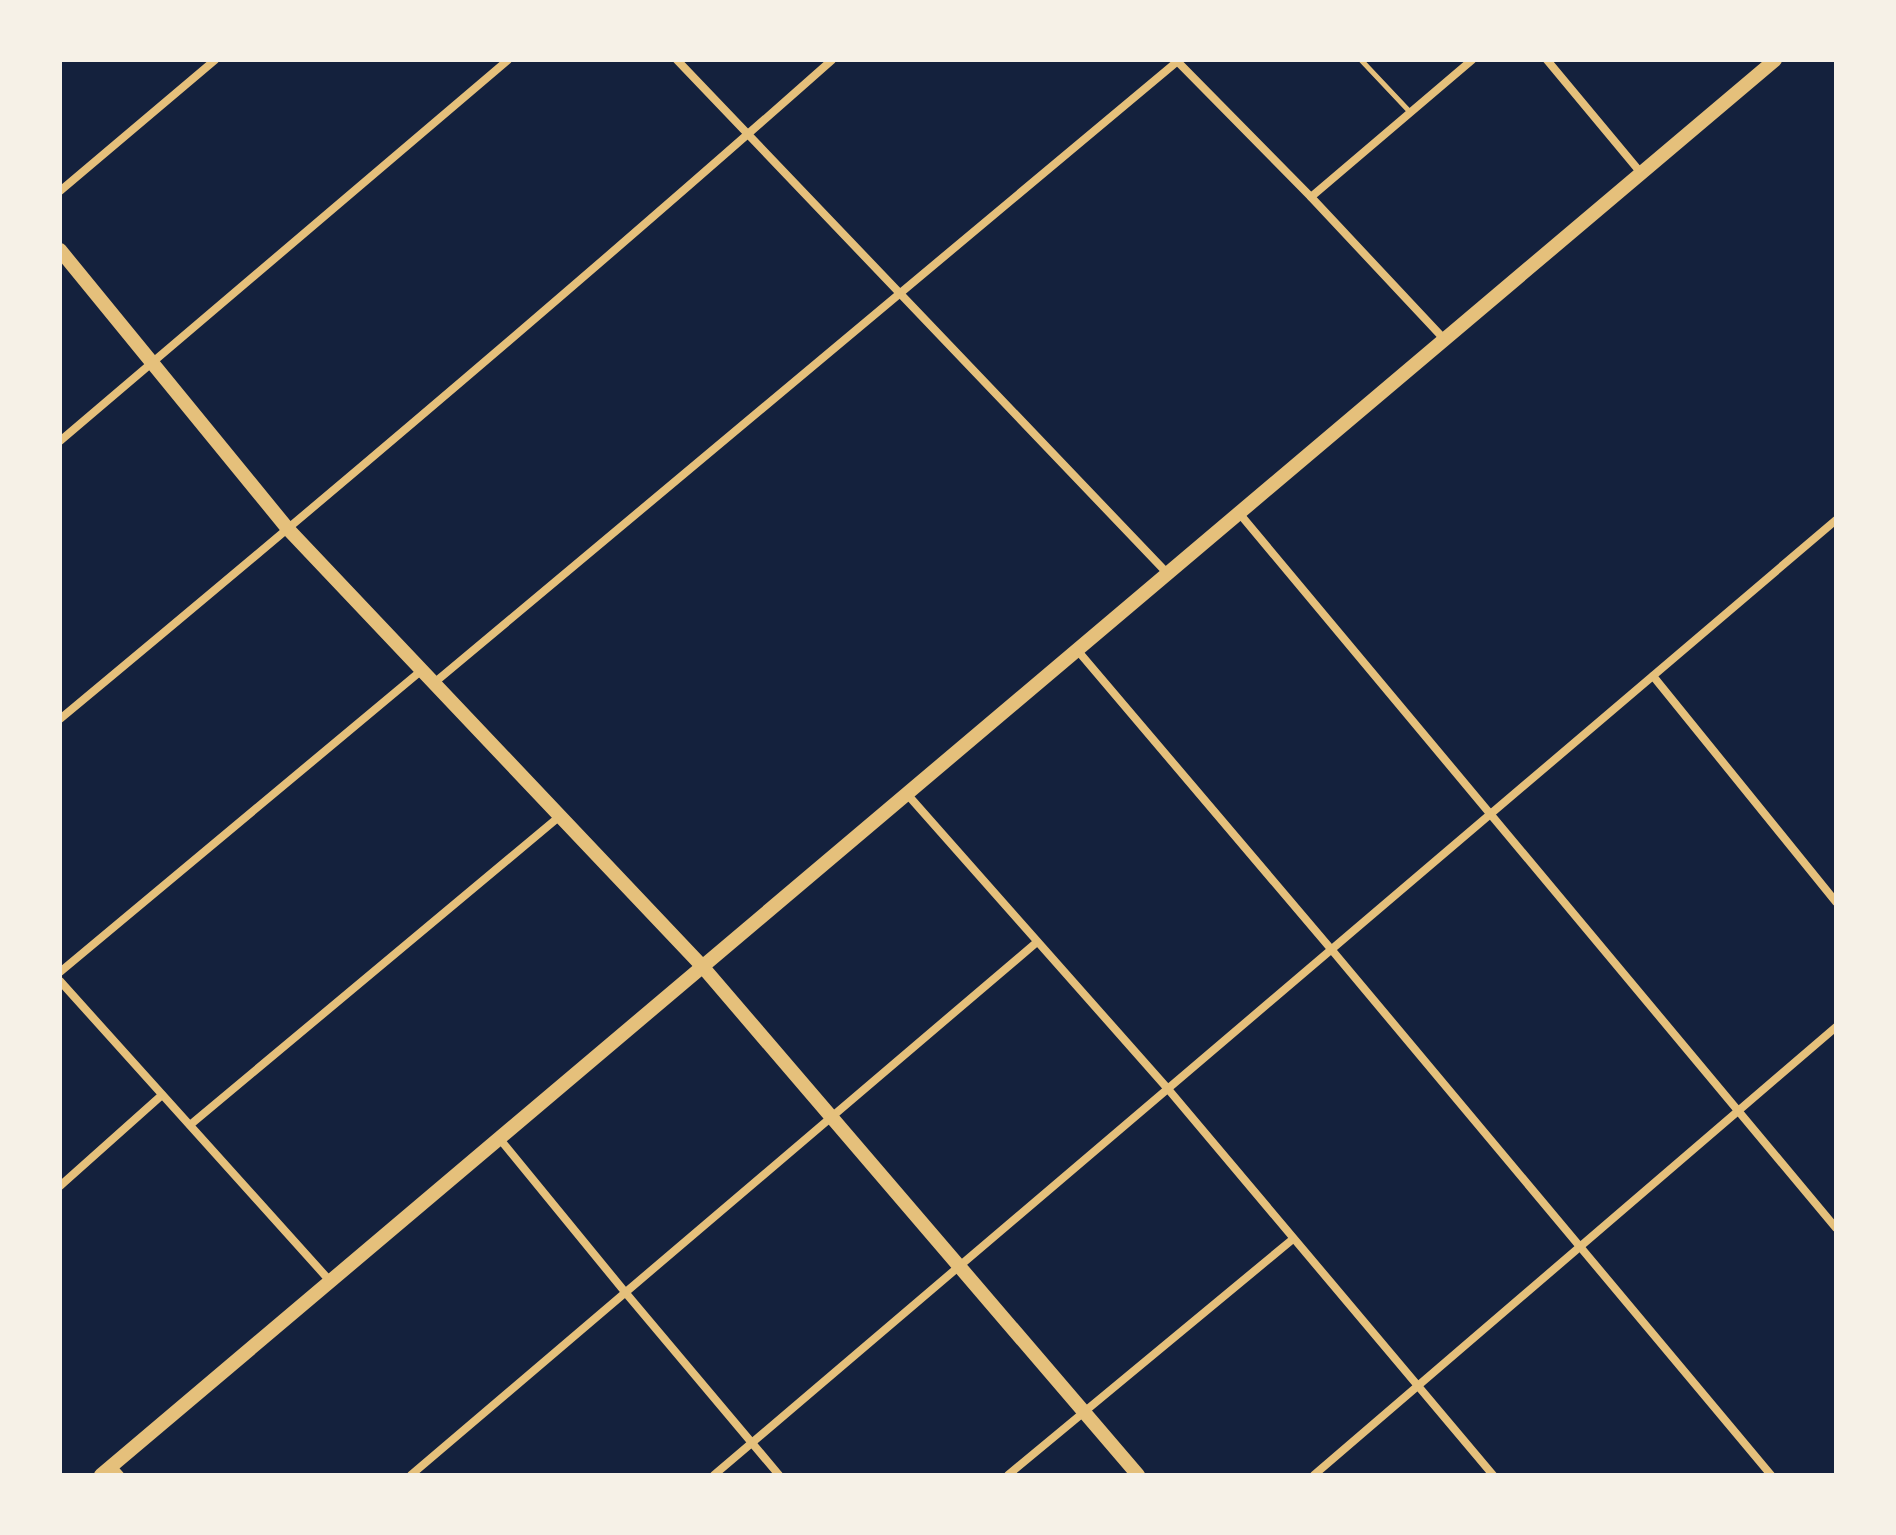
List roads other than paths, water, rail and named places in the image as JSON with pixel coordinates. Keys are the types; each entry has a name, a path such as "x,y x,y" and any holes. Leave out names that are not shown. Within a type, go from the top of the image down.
{"street":[{"path":"60,191 215,60"},
{"path":"60,441 508,60"},
{"path":"677,60 1168,574"},
{"path":"60,719 288,529 832,60"},
{"path":"1311,197 1472,60"},
{"path":"1547,60 1641,173"},
{"path":"111,1472 330,1281 1775,60"},
{"path":"434,683 1177,61 1311,197 1445,340"},
{"path":"60,250 288,529 702,966 1138,1475"},
{"path":"1239,513 1836,1228"},
{"path":"714,1475 1836,520"},
{"path":"1078,651 1771,1475"},
{"path":"60,972 422,670"},
{"path":"1653,676 1836,902"},
{"path":"907,794 1168,1089 1493,1475"},
{"path":"190,1125 560,816"},
{"path":"411,1475 1037,942"},
{"path":"60,981 330,1281"},
{"path":"1314,1475 1836,1027"},
{"path":"60,1186 162,1095"},
{"path":"499,1138 779,1475"},
{"path":"1008,1475 1293,1239"}],"lane":[{"path":"1361,60 1411,113"}]}
